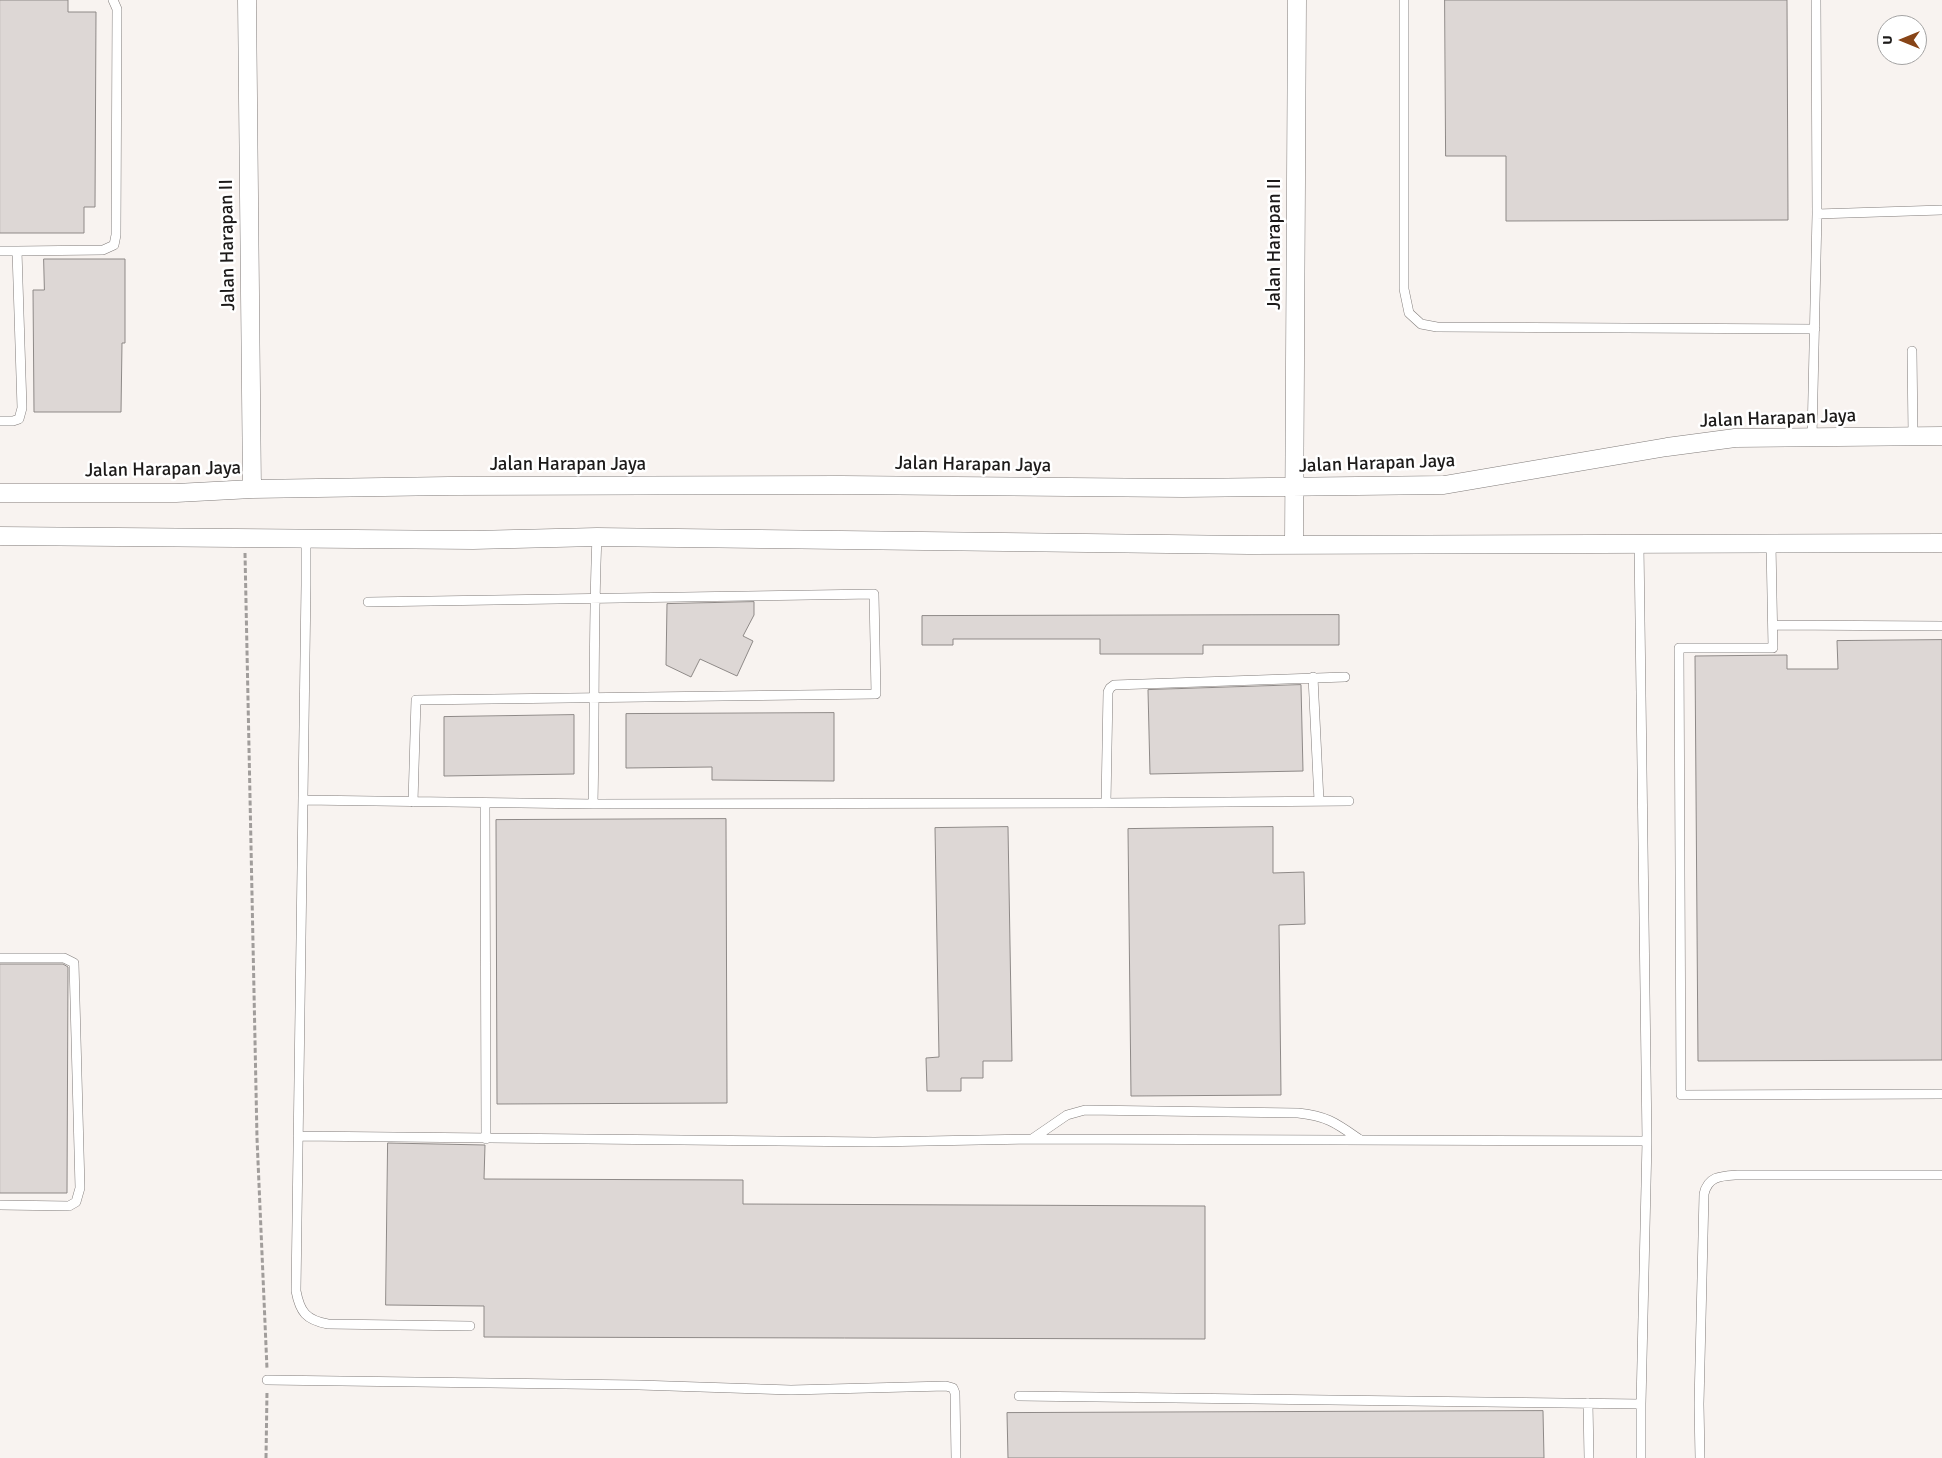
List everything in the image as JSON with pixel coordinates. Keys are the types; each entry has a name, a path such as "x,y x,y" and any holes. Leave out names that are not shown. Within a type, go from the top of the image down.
{"street":[{"name":"Jalan Harapan II","path":"247,0 252,489"},
{"name":"Jalan Harapan II","path":"1294,544 1296,488 1297,0"},
{"name":"Jalan Harapan Jaya","path":"0,493 176,493 252,489 841,485 1296,488 1444,486 1666,447 1735,438 1942,436"},
{"path":"0,536 472,540 596,538 1249,545 1942,544"}],"lane":[{"path":"0,251 103,250 114,245 116,235 117,9 113,0"},
{"path":"1404,0 1404,289 1409,313 1421,324 1437,327 1814,329"},
{"path":"1812,437 1817,214 1816,0"},
{"path":"1817,214 1942,210"},
{"path":"0,421 19,419 22,408 17,251"},
{"path":"1912,351 1913,436"},
{"path":"593,804 596,538"},
{"path":"306,539 296,1291 298,1304 306,1315 315,1322 328,1324 470,1326"},
{"path":"1771,544 1773,648 1679,648 1681,1095 1942,1094"},
{"path":"1639,545 1647,1141 1641,1458"},
{"path":"368,602 874,594 876,694 416,700 413,802"},
{"path":"1773,625 1942,626"},
{"path":"1106,803 1108,692 1114,685 1345,677"},
{"path":"1314,678 1319,801"},
{"path":"303,800 485,804 1349,801"},
{"path":"485,804 486,1139"},
{"path":"0,958 64,958 74,963 80,1188 76,1202 69,1206 0,1205"},
{"path":"1032,1139 1067,1115 1085,1110 1298,1113 1318,1115 1334,1122 1359,1139"},
{"path":"298,1136 875,1142 1032,1139 1647,1141"},
{"path":"1700,1458 1704,1194 1708,1184 1718,1176 1737,1175 1942,1175"},
{"path":"267,1380 639,1385 791,1390 946,1386 953,1388 955,1393 956,1458"},
{"path":"1019,1396 1641,1404"},
{"path":"1588,1403 1589,1458"}],"path":[{"path":"244,538 257,1138 267,1380 266,1458"}],"building":[{"path":"0,0 68,0 68,12 96,12 95,207 84,207 84,233 0,233"},
{"path":"1445,0 1787,0 1788,220 1506,221 1506,156 1446,156"},
{"path":"44,259 125,259 125,343 122,343 121,412 34,412 33,290 44,290"},
{"path":"754,602 754,615 743,636 753,641 737,676 700,659 691,677 666,665 667,604"},
{"path":"1339,615 1339,645 1203,645 1203,654 1100,654 1100,639 953,639 953,645 922,645 922,616"},
{"path":"1942,640 1942,1060 1698,1061 1695,656 1787,655 1787,669 1838,669 1837,641"},
{"path":"1301,685 1303,771 1150,774 1148,690"},
{"path":"834,713 834,781 712,780 712,767 626,768 626,714"},
{"path":"574,715 574,774 444,776 444,717"},
{"path":"726,819 727,1103 497,1104 496,820"},
{"path":"1008,827 1012,1061 983,1061 983,1078 961,1078 961,1091 927,1091 926,1058 939,1057 935,828"},
{"path":"1273,827 1273,873 1304,872 1305,924 1279,925 1281,1095 1131,1096 1128,829"},
{"path":"0,964 63,964 68,967 67,1193 0,1193"},
{"path":"388,1143 485,1145 484,1179 743,1180 743,1204 1205,1206 1205,1339 484,1337 484,1306 386,1305"},
{"path":"1543,1411 1544,1458 1008,1458 1007,1413"}]}
